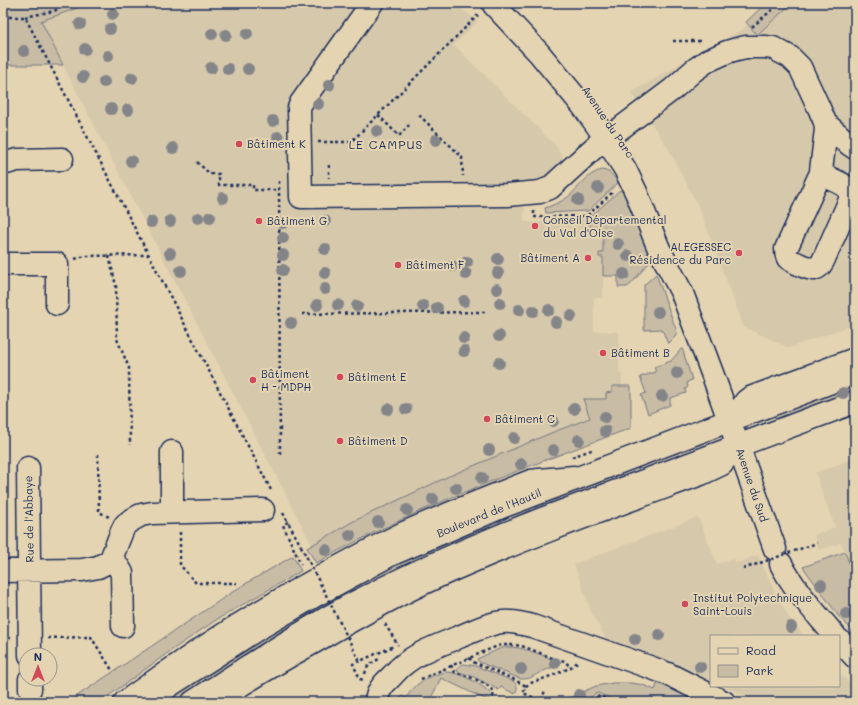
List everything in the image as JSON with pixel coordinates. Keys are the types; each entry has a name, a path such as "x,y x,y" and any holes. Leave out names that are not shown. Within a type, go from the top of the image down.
{"main road":[{"path":"372,3 301,103 299,108 301,197 525,194 540,192 555,184 598,145 673,89 693,70 707,61 727,52 754,47 765,47 778,50 790,57 800,67 820,108 825,123 826,129 821,176"},
{"name":"Avenue du Parc","path":"493,4 548,45 579,78 611,135 634,159 660,214 671,244 682,293 732,419"},
{"path":"825,123 855,148"},
{"path":"3,164 17,160 62,159"},
{"path":"3,264 58,264 56,304"},
{"path":"732,419 746,400 750,398 855,358"},
{"name":"Boulevard de l'Hautil","path":"148,702 172,684 256,630 316,594 390,555 504,506 855,373"},
{"path":"193,702 273,650 307,630 369,595 437,562 530,524 855,402"},
{"name":"Avenue du Sud","path":"732,419 735,447 785,573 802,597 834,635"},
{"path":"215,702 270,667 368,611 440,575 500,549 718,467 735,447"},
{"path":"172,452 176,512"},
{"name":"Rue de l'Abbaye","path":"28,468 30,646"},
{"path":"125,702 200,649 269,606 308,583 401,535 450,513 531,481 581,476"},
{"path":"123,626 122,573 116,562 111,559 125,525 130,521 152,513 273,506"},
{"name":"Rue de l'Abbaye","path":"3,571 82,570 98,567 111,559"},
{"path":"376,702 377,695 384,684 402,666 414,658 468,633 496,623 504,622 522,623 652,668 672,676 724,702"},
{"path":"840,641 855,657"}],"path":[{"path":"3,17 25,17 54,11 70,3"},
{"path":"25,17 148,255 273,506 288,522 359,659"},
{"path":"378,115 399,136 409,125"},
{"path":"419,115 462,157 464,195"},
{"path":"197,162 210,174 219,174 219,186 253,185 253,190 279,190"},
{"path":"534,206 534,217 587,216 612,192"},
{"path":"58,264 85,256 148,255"},
{"path":"110,256 116,286 117,339 129,368 130,445"},
{"path":"302,314 485,312"},
{"path":"98,454 99,512 125,525"},
{"path":"176,512 180,565 196,583 237,583"},
{"path":"288,522 283,525 297,555"},
{"path":"743,569 817,543"},
{"path":"384,623 396,642"},
{"path":"3,638 30,646 91,637 112,670"},
{"path":"544,702 523,693 526,686 576,664 579,660 584,644"},
{"path":"418,680 424,676 501,645 516,645 525,647 555,659 565,661 570,667"},
{"path":"358,674 353,664 359,659 394,646 396,651"},
{"path":"364,680 368,666 383,657"},
{"path":"469,658 473,662 512,678 526,686"},
{"path":"451,665 455,672 476,679 493,690 494,694 491,702"},
{"path":"540,700 545,690"},
{"path":"593,702 595,698 600,697 611,702"}],"shaded area":[{"path":"91,3 453,3 466,12 478,21 454,45 556,146 562,156 563,160 561,164 540,183 525,184 524,222 579,222 581,219 588,219 596,232 603,237 603,253 599,253 603,257 603,298 594,298 594,331 619,332 619,373 622,374 622,386 613,386 612,393 591,418 551,433 447,477 352,522 312,545 40,21"},
{"path":"771,3 850,3 855,8 855,324 789,348 744,327 699,208 668,148 631,93 707,48 743,29"},
{"path":"855,458 855,579 841,543 819,550 814,535 835,527 815,473"},
{"name":"Institut Polytechnique Saint-Louis","path":"698,517 717,564 734,559 736,563 758,555 777,597 788,616 803,635 710,635 710,680 694,672 606,639 591,611 574,564"},
{"path":"840,674 853,686 855,694 848,702 757,702 726,687 840,687"}],"green space":[{"path":"3,3 91,3 41,21 63,65 3,65"},
{"path":"766,3 792,3 757,35 746,22"},
{"path":"602,170 610,173 618,183 588,211 546,213 545,208 565,199 588,177"},
{"path":"620,190 625,195 651,260 627,287 618,287 618,276 603,276 603,257 599,257 599,253 603,253 603,237 601,235 596,235 594,229 590,229 590,221 588,219"},
{"path":"656,274 677,332 668,344 662,329 644,330 644,285"},
{"path":"682,348 692,380 687,383 688,387 685,389 686,393 670,398 670,405 648,414 641,395 646,393 640,377 656,372 654,367 671,361"},
{"path":"855,382 855,391 776,421 774,413"},
{"path":"612,386 631,386 631,428 431,506 316,563 307,548 352,522 447,477 590,418 583,399 606,399 606,393 612,392"},
{"path":"522,509 192,690 176,702 162,702 277,627 416,553"},
{"path":"845,552 855,579 855,633 840,618 803,567"},
{"path":"293,556 301,571 216,620 100,702 68,702 240,587"},
{"path":"505,647 519,648 533,652 560,662 560,665 542,671 530,678 521,679 479,662 477,659"},
{"path":"464,664 476,666 513,681 517,687 515,694 501,687 499,690 472,676 458,672 457,670 459,666"},
{"path":"446,672 463,676 486,689 490,693 489,701 441,678 429,702 399,702 402,696 406,698 410,692 423,680"},
{"path":"659,679 682,691 691,702 619,702 596,693 588,702 563,702 564,700 596,686 613,683 643,685 655,690"}],"place":[{"name":"Bâtiment K","path":"239,144"},
{"name":"Bâtiment G","path":"259,221"},
{"name":"Conseil Départemental du Val d'Oise","path":"535,226"},
{"name":"ALEGESSEC Résidence du Parc","path":"739,253"},
{"name":"Bâtiment A","path":"588,258"},
{"name":"Bâtiment F","path":"398,265"},
{"name":"Bâtiment B","path":"603,353"},
{"name":"Bâtiment E","path":"340,377"},
{"name":"Bâtiment H - MDPH","path":"253,380"},
{"name":"Bâtiment C","path":"487,419"},
{"name":"Bâtiment D","path":"340,441"},
{"name":"Institut Polytechnique Saint-Louis","path":"685,604"}],"district":[{"name":"LE CAMPUS","path":"386,145"}]}
